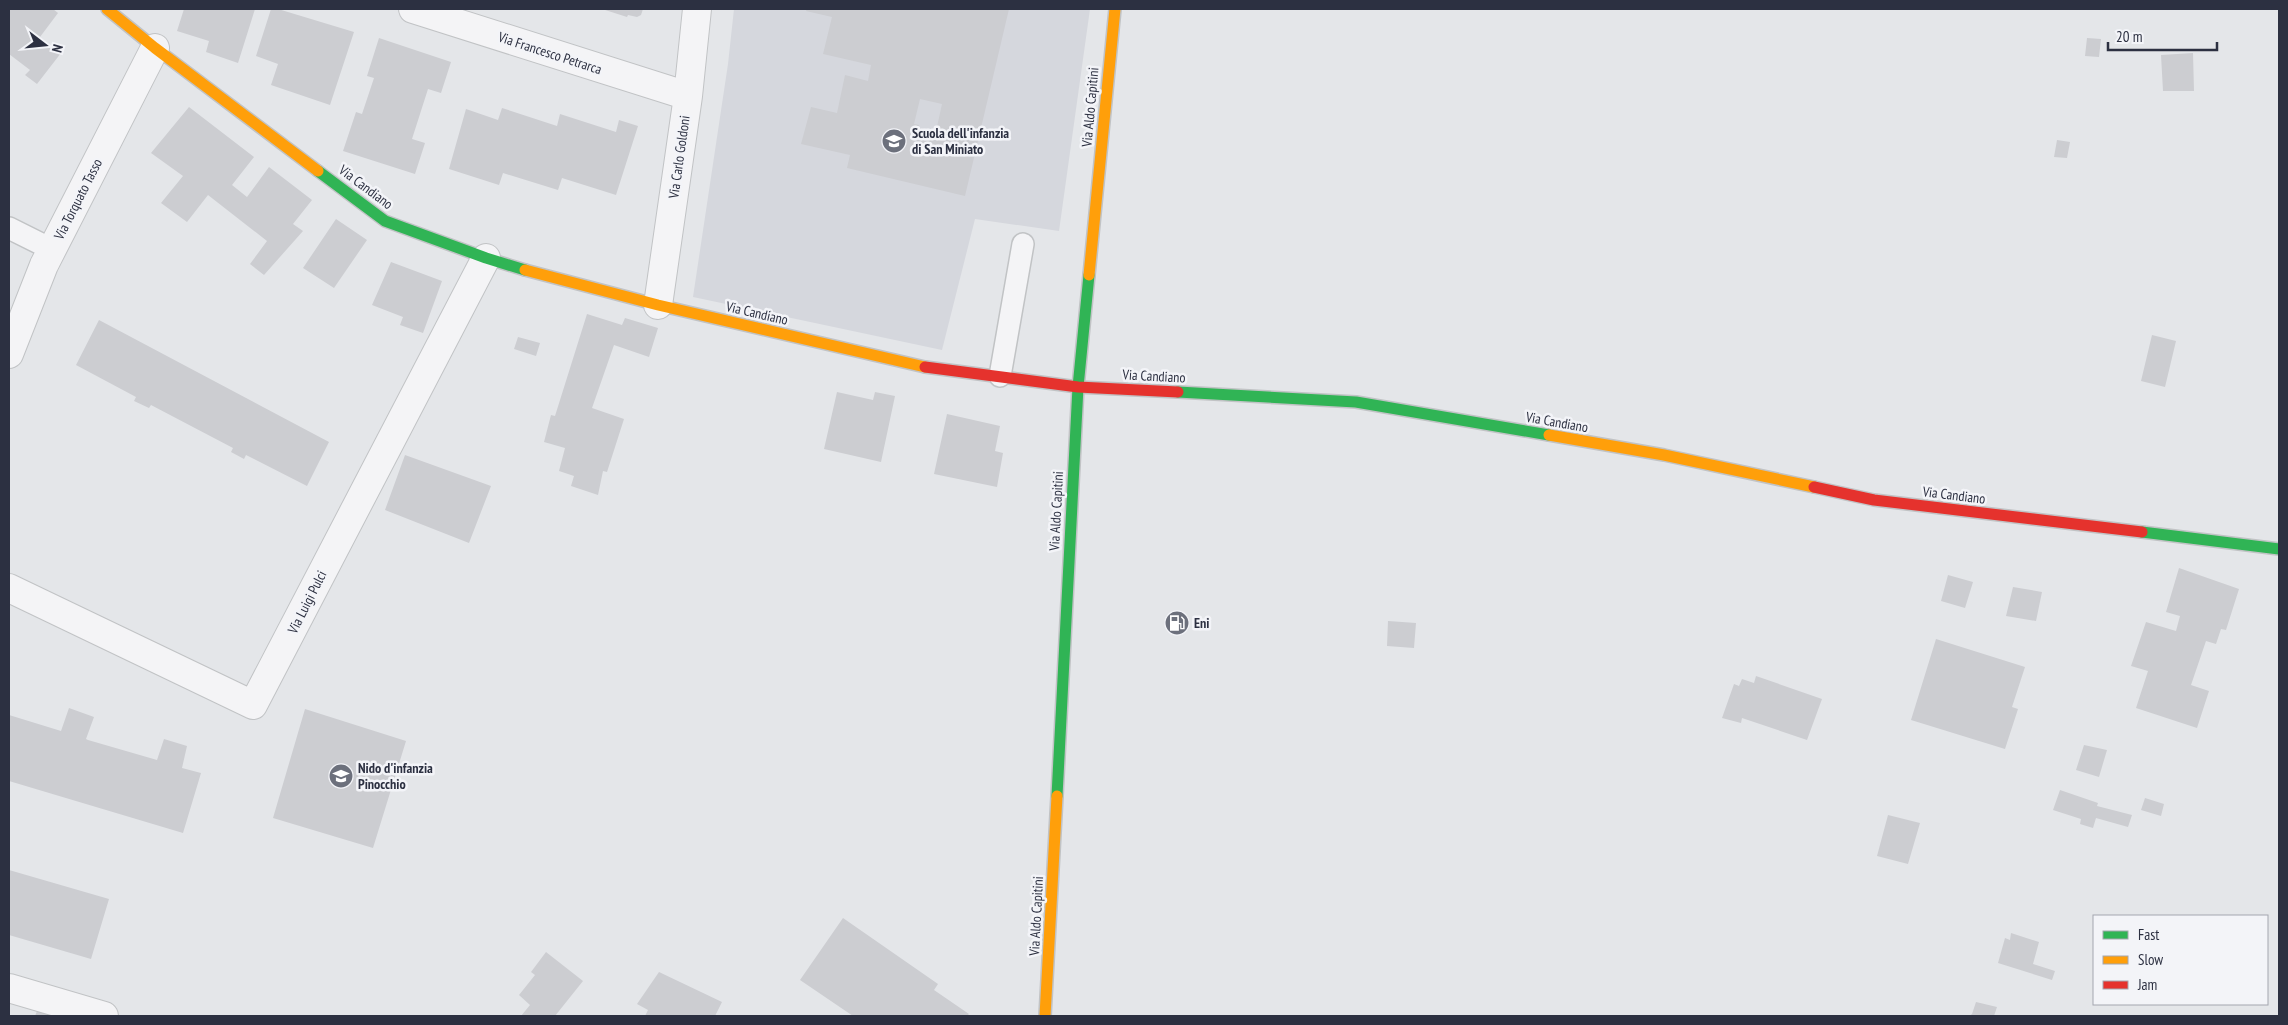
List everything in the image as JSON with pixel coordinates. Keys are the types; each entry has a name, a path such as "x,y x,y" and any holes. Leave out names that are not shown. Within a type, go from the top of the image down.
{"street":[{"name":"Via Candiano","path":"107,9 155,48 385,222 486,258 545,276 658,305 931,368 1078,387 1356,402 1664,456 1874,500 2279,549"},
{"name":"Via Francesco Petrarca","path":"413,9 688,96"},
{"name":"Via Carlo Goldoni","path":"658,305 688,96 696,9"},
{"name":"Via Aldo Capitini","path":"1045,1016 1078,387 1115,9"},
{"name":"Via Torquato Tasso","path":"9,354 53,250 155,48"},
{"name":"Via Luigi Pulci","path":"9,588 253,705 486,258"},
{"path":"9,988 104,1016"}],"lane":[{"path":"9,228 53,250"},
{"path":"1000,376 1023,244"}],"shaded area":[{"name":"Scuola dell'infanzia di San Miniato","path":"734,9 1090,9 1059,231 975,219 942,350 693,297 728,64"}],"building":[{"path":"9,9 53,9 58,13 40,37 61,53 37,84 25,75 30,70 9,54"},
{"path":"184,9 255,9 238,63 206,52 209,41 177,31"},
{"path":"271,9 278,9 354,32 330,105 271,85 278,64 256,56"},
{"path":"602,9 643,9 641,15 637,17 628,15 627,17"},
{"path":"807,9 1009,9 965,196 847,168 850,155 801,144 811,107 837,113 845,75 868,81 871,65 823,54 832,17 806,11","holes":["920,99 942,104 935,136 918,132 919,125 914,124"]},
{"path":"379,38 451,62 441,93 428,89 412,139 425,143 415,174 343,151 356,112 362,114 374,78 367,76"},
{"path":"2087,38 2101,39 2099,57 2085,56"},
{"path":"2193,53 2194,91 2163,91 2161,55"},
{"path":"189,107 254,157 232,185 247,197 269,167 312,200 293,224 303,231 264,275 250,264 267,241 208,195 187,222 161,203 183,176 151,153"},
{"path":"502,108 557,126 560,114 616,132 619,120 638,126 616,195 562,178 558,190 503,173 499,185 449,169 466,109 498,120"},
{"path":"2057,140 2070,142 2067,158 2054,157"},
{"path":"336,219 367,240 334,288 303,268"},
{"path":"391,262 442,281 423,333 400,325 403,317 372,305"},
{"path":"587,314 622,325 625,318 658,328 649,357 614,345 592,408 624,419 607,472 603,471 598,495 571,486 574,476 559,471 565,448 544,442 551,415 555,416"},
{"path":"99,320 329,442 307,486 246,455 244,459 231,452 233,448 151,405 149,408 134,401 136,397 76,365"},
{"path":"2152,335 2176,341 2165,387 2141,381"},
{"path":"518,337 540,343 536,356 514,349"},
{"path":"837,392 873,400 875,392 895,396 881,462 824,449"},
{"path":"947,414 1000,426 995,451 1003,453 997,487 934,474"},
{"path":"405,455 491,486 469,543 385,510"},
{"path":"2179,568 2239,589 2226,630 2221,629 2216,644 2206,641 2191,685 2209,691 2197,728 2136,708 2148,671 2131,666 2146,622 2176,631 2180,616 2166,612"},
{"path":"1948,575 1973,582 1965,608 1941,601"},
{"path":"2013,587 2042,592 2036,621 2006,616"},
{"path":"1388,621 1416,623 1414,648 1387,646"},
{"path":"1936,639 2025,667 2012,707 2018,709 2005,749 1911,720"},
{"path":"1756,676 1822,699 1807,740 1742,718 1741,723 1722,718 1734,684 1739,686 1742,679 1754,683"},
{"path":"69,708 94,717 86,739 88,740 157,760 164,739 187,746 182,768 201,773 183,833 9,781 9,715 61,731"},
{"path":"305,709 406,741 373,848 273,818"},
{"path":"2084,745 2107,750 2099,777 2076,770"},
{"path":"2060,790 2098,803 2097,806 2132,815 2128,827 2096,818 2093,828 2080,824 2081,819 2053,810"},
{"path":"2145,798 2164,804 2161,816 2141,810"},
{"path":"1888,815 1920,823 1908,864 1877,856"},
{"path":"9,870 109,899 91,959 9,935"},
{"path":"843,918 938,984 934,990 969,1014 967,1016 853,1016 800,980"},
{"path":"2011,933 2039,942 2033,964 2055,971 2052,980 1998,963 2005,938 2010,940"},
{"path":"546,952 583,981 555,1016 521,1016 530,1005 519,995 535,975 531,972"},
{"path":"659,972 722,1002 715,1016 645,1016 648,1010 637,1004"},
{"path":"1976,1002 1997,1007 1994,1016 1969,1016 1972,1014"},
{"path":"37,1011 53,1016 35,1016"}],"traffic: fast":[{"path":"318,171 385,221 486,258 525,270"},
{"path":"1057,796 1078,387 1089,275"},
{"path":"1178,392 1356,402 1549,435"},
{"path":"2142,532 2279,549"}],"traffic: slow":[{"path":"107,9 155,48 318,171"},
{"path":"1089,275 1115,9"},
{"path":"525,270 658,305 925,367"},
{"path":"1549,435 1664,455 1814,487"},
{"path":"1045,1016 1057,796"}],"traffic: jam":[{"path":"925,367 1078,387 1178,392"},
{"path":"1814,487 1874,500 2142,532"}],"place":[{"name":"Scuola dell'infanzia di San Miniato","path":"894,141"},
{"name":"Eni","path":"1177,623"},
{"name":"Nido d'infanzia Pinocchio","path":"341,776"}]}
